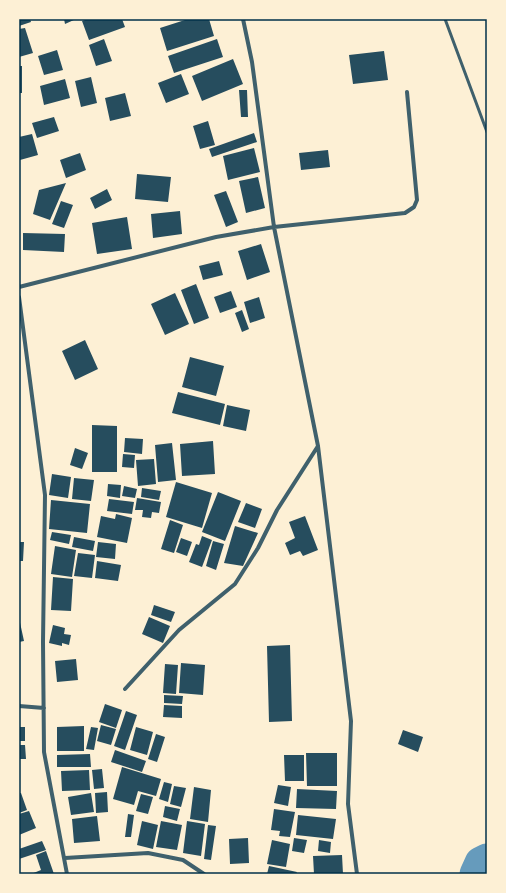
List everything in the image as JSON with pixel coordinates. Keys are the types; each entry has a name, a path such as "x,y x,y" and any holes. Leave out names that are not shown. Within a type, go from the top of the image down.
{"street":[{"path":"243,19 252,62 274,227 318,446 351,721 348,804 357,874"},
{"path":"19,287 209,238 274,227 405,213 414,207 417,200 407,92"},
{"path":"19,297 45,495 42,642 44,752 67,874"},
{"path":"125,689 179,630 235,584 258,548 277,510 318,446"},
{"path":"19,706 44,708"},
{"path":"65,858 148,853 183,860 204,874"}],"lane":[{"path":"445,19 487,132"}],"building":[{"path":"19,19 30,19 31,22 19,26"},
{"path":"64,19 76,19 65,24"},
{"path":"88,19 122,19 125,27 89,40 82,21"},
{"path":"188,19 209,19 214,36 167,51 160,28"},
{"path":"25,28 33,53 19,57 19,29"},
{"path":"104,39 112,61 96,66 89,45"},
{"path":"217,39 223,57 174,73 168,56"},
{"path":"57,50 63,70 44,75 38,56"},
{"path":"384,51 388,80 353,84 349,55"},
{"path":"233,59 243,84 202,101 192,76"},
{"path":"19,66 22,66 22,93 19,93"},
{"path":"181,74 189,94 166,103 158,83"},
{"path":"91,77 97,103 81,107 75,81"},
{"path":"65,79 70,98 44,105 40,86"},
{"path":"239,90 247,90 248,117 241,117"},
{"path":"125,93 131,116 110,121 105,98"},
{"path":"54,117 59,131 37,138 32,123"},
{"path":"208,121 215,145 200,149 193,126"},
{"path":"254,133 257,142 212,157 209,149"},
{"path":"32,134 38,155 20,160 19,137"},
{"path":"254,148 260,172 228,180 223,156"},
{"path":"328,150 330,167 301,170 299,153"},
{"path":"80,153 86,170 66,178 60,160"},
{"path":"137,174 171,177 168,202 135,199"},
{"path":"258,177 265,208 246,213 239,181"},
{"path":"66,183 50,220 33,214 39,190"},
{"path":"107,189 112,200 95,209 90,198"},
{"path":"226,191 238,222 226,227 214,195"},
{"path":"61,201 73,205 64,228 52,224"},
{"path":"180,211 182,234 153,238 151,214"},
{"path":"127,217 132,249 97,254 92,223"},
{"path":"23,233 65,234 64,252 23,250"},
{"path":"261,244 270,272 247,280 238,251"},
{"path":"219,261 223,275 203,280 199,266"},
{"path":"196,284 209,318 194,324 181,290"},
{"path":"231,291 237,307 220,313 214,297"},
{"path":"175,293 189,324 165,335 151,304"},
{"path":"259,297 265,318 250,323 244,302"},
{"path":"242,310 249,329 242,332 235,313"},
{"path":"85,340 98,369 75,380 62,351"},
{"path":"190,357 224,366 216,396 182,387"},
{"path":"178,392 225,404 220,425 172,413"},
{"path":"227,405 250,410 246,431 223,426"},
{"path":"92,425 117,426 117,472 92,472"},
{"path":"125,438 143,439 142,454 124,452"},
{"path":"213,441 215,474 182,476 180,444"},
{"path":"172,443 176,480 158,482 155,445"},
{"path":"75,448 88,453 82,469 70,465"},
{"path":"123,454 135,455 134,468 122,467"},
{"path":"154,459 156,484 138,486 136,460"},
{"path":"52,474 71,477 68,498 49,495"},
{"path":"74,478 94,480 91,501 72,499"},
{"path":"176,482 212,493 202,528 166,517"},
{"path":"108,484 121,485 120,498 107,496"},
{"path":"124,486 137,489 135,498 122,496"},
{"path":"142,488 161,491 159,500 141,497"},
{"path":"218,492 241,501 225,541 202,532"},
{"path":"137,498 161,502 159,513 152,512 151,518 142,517 143,510 135,510"},
{"path":"109,499 134,502 132,514 107,511"},
{"path":"51,500 90,504 87,533 49,529"},
{"path":"246,503 262,509 255,528 238,522"},
{"path":"116,514 132,518 127,543 97,537 101,516 115,519"},
{"path":"305,516 318,550 303,556 300,551 290,555 285,543 295,538 289,522"},
{"path":"170,520 183,525 174,553 161,549"},
{"path":"235,526 258,533 243,566 224,563"},
{"path":"52,532 71,535 69,544 50,540"},
{"path":"202,536 212,540 202,567 189,562 196,544 199,545"},
{"path":"74,537 95,541 93,551 72,547"},
{"path":"181,538 192,542 187,556 176,552"},
{"path":"213,541 224,544 216,570 206,566"},
{"path":"19,542 24,542 23,561 19,561"},
{"path":"98,542 116,544 115,559 96,557"},
{"path":"55,546 76,550 72,577 51,574"},
{"path":"78,553 95,555 92,578 74,576"},
{"path":"97,561 121,565 118,581 95,578"},
{"path":"53,577 73,579 71,611 51,610"},
{"path":"154,605 175,612 171,622 151,615"},
{"path":"149,617 170,626 163,643 142,634"},
{"path":"19,618 24,641 19,642"},
{"path":"53,625 65,628 64,634 71,635 69,645 62,643 62,646 49,643"},
{"path":"290,645 292,721 269,722 267,646"},
{"path":"76,659 78,680 57,682 55,661"},
{"path":"181,663 205,665 203,695 179,693"},
{"path":"165,664 178,665 176,694 163,693"},
{"path":"164,695 183,696 182,704 164,703"},
{"path":"105,704 122,710 116,728 99,722"},
{"path":"164,705 182,706 182,718 163,717"},
{"path":"126,711 137,715 125,750 114,746"},
{"path":"101,725 116,729 111,745 97,741"},
{"path":"84,726 84,751 57,751 57,727"},
{"path":"19,727 25,727 25,741 19,741"},
{"path":"91,727 98,728 94,750 86,749"},
{"path":"136,727 153,732 147,755 130,750"},
{"path":"403,730 423,737 418,752 398,744"},
{"path":"156,734 165,737 157,762 148,759"},
{"path":"19,745 25,745 26,759 19,759"},
{"path":"115,750 146,761 142,772 111,762"},
{"path":"306,753 337,753 337,786 307,786"},
{"path":"90,754 91,767 57,767 57,755"},
{"path":"284,755 304,755 304,781 285,781"},
{"path":"122,767 161,779 156,796 138,791 134,805 113,799"},
{"path":"102,769 104,788 94,789 92,770"},
{"path":"89,770 90,790 62,791 61,771"},
{"path":"164,782 172,784 168,802 159,799"},
{"path":"278,785 291,787 288,806 274,803"},
{"path":"174,786 186,788 181,807 170,804"},
{"path":"194,787 211,790 208,822 190,819"},
{"path":"297,789 337,791 336,809 296,808"},
{"path":"107,792 108,812 96,813 95,793"},
{"path":"19,793 21,793 27,810 19,813"},
{"path":"91,793 94,812 71,815 68,797"},
{"path":"141,794 153,797 148,814 136,811"},
{"path":"165,806 180,809 177,821 163,817"},
{"path":"274,809 295,812 290,837 279,836 280,831 271,830"},
{"path":"29,811 36,828 19,835 19,814"},
{"path":"128,814 134,815 131,837 125,837"},
{"path":"298,815 336,819 333,839 296,835"},
{"path":"97,816 100,841 74,843 72,819"},
{"path":"142,821 158,825 153,849 137,845"},
{"path":"161,821 182,825 177,850 156,847"},
{"path":"187,821 205,824 201,856 183,853"},
{"path":"208,825 216,826 211,860 204,859"},
{"path":"248,838 249,863 230,864 229,839"},
{"path":"294,838 307,840 304,853 292,851"},
{"path":"272,840 290,844 286,867 267,864"},
{"path":"319,840 331,842 330,853 318,851"},
{"path":"42,841 46,850 19,859 19,849"},
{"path":"46,851 54,874 31,874 41,870 36,855"},
{"path":"342,855 343,874 314,874 313,856"},
{"path":"269,866 297,872 296,874 267,874"}],"waterway":[{"path":"476,874 481,863 487,860"}]}
